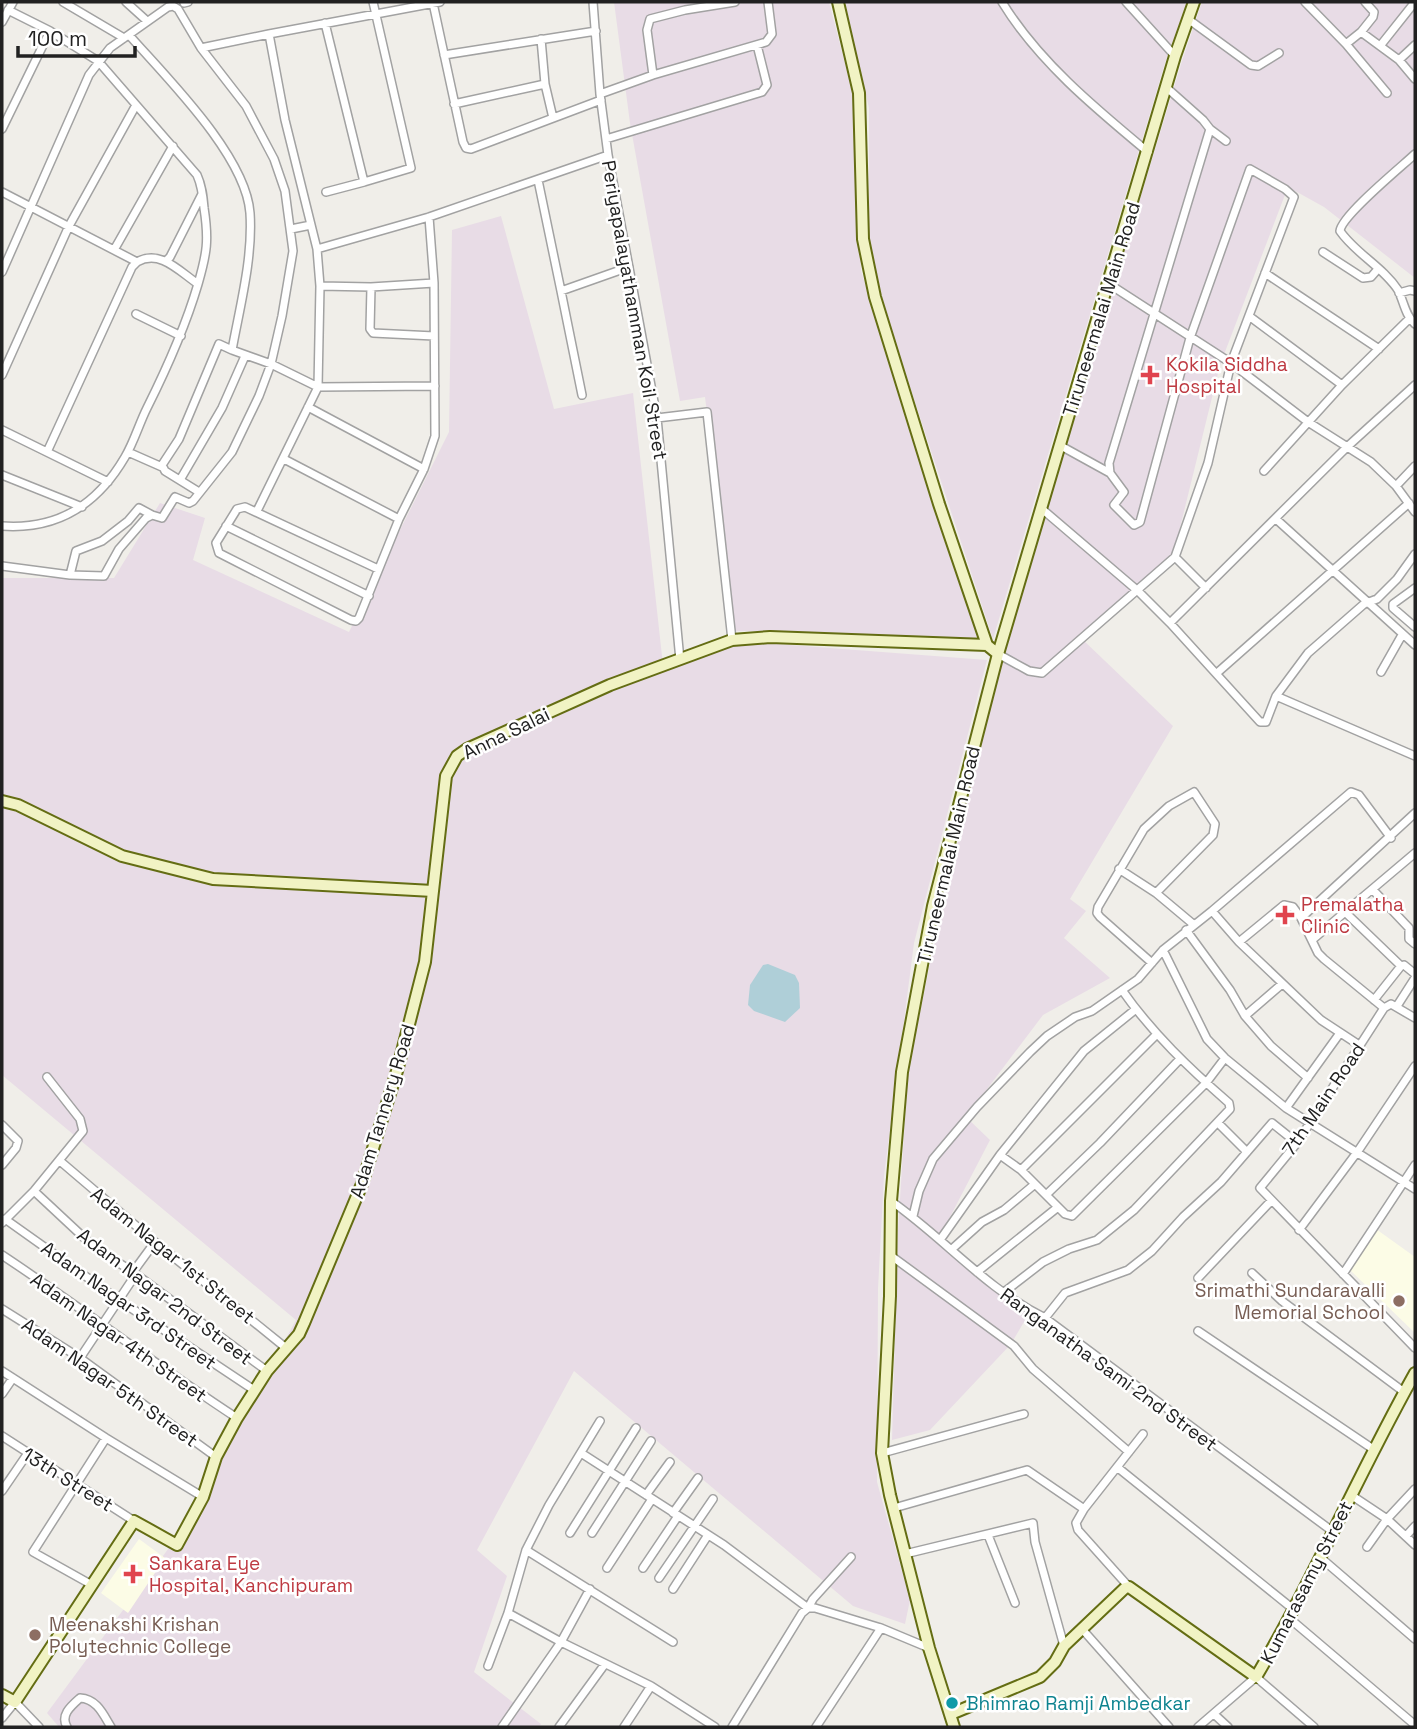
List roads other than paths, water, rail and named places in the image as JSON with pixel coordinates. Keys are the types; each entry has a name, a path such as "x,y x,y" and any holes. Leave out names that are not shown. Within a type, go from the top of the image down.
{"street":[{"path":"2,22 13,2"},
{"path":"63,2 126,36 216,137 238,170 250,210 250,240 232,350"},
{"path":"126,2 147,21"},
{"path":"326,192 411,168 373,2"},
{"path":"201,48 437,2 454,104 463,142 466,148 471,149 553,118 653,75 770,39 772,34 768,2"},
{"name":"Periyapalayathamman Koil Street","path":"593,2 600,97 608,155 657,418 680,660"},
{"path":"653,75 646,30 650,19 735,2"},
{"path":"838,2 859,93 863,239 875,298 939,504 987,645 1029,671 1042,673 1175,557 1208,463 1231,363 1294,197 1285,188 1250,169 1190,338 1138,524 1132,523 1114,505 1124,492 1110,473 1061,446"},
{"path":"1002,2 1017,26 1054,66 1106,117 1148,152"},
{"path":"1126,2 1175,57"},
{"name":"Tiruneermalai Main Road","path":"954,1727 929,1648 882,1453 891,1200 901,1072 931,918 998,654 1175,57 1194,2"},
{"path":"1306,2 1387,93"},
{"path":"1346,44 1361,32 1373,17 1374,12 1365,2"},
{"path":"1380,46 1415,2"},
{"path":"2,272 89,75 98,61 126,36 168,7 184,4 201,48 246,106 274,159 285,191 293,258 271,364 251,416 232,452 189,503 175,497 162,518 139,508 128,521 102,541 78,550 74,555 70,575"},
{"path":"2,526 44,524 61,519 82,507 108,482 128,452 181,336 208,244 202,193 197,175 173,146 98,61 8,10"},
{"path":"1188,19 1251,65 1258,66 1279,53"},
{"path":"325,23 364,182"},
{"path":"444,55 596,31"},
{"path":"2,129 50,32"},
{"path":"1361,32 1399,60 1415,79"},
{"path":"257,511 318,387 320,286 317,249 285,120 269,34"},
{"path":"541,39 545,84 553,118"},
{"path":"606,139 762,92 767,85 757,45"},
{"path":"1399,60 1415,45"},
{"path":"454,104 545,84"},
{"path":"1167,88 1226,141"},
{"path":"2,376 69,226 136,104"},
{"path":"1110,473 1109,463 1210,129"},
{"path":"114,250 173,146"},
{"path":"1264,471 1342,385 1412,322 1399,293 1342,234 1340,225 1415,154"},
{"path":"317,249 429,217 608,155"},
{"path":"538,180 582,395"},
{"path":"2,192 136,262"},
{"path":"166,261 202,193"},
{"path":"378,569 257,511 240,507 216,543 219,552 351,620 358,620 399,519 424,469 435,436 434,283 429,217"},
{"path":"291,229 311,225"},
{"path":"1323,252 1363,278 1371,277 1378,269"},
{"path":"47,452 136,262 151,257 166,261 198,285"},
{"path":"561,292 629,267"},
{"path":"1265,273 1379,349"},
{"path":"320,286 371,287 434,283"},
{"path":"1109,284 1231,363 1308,422 1371,462 1396,486 1415,512"},
{"path":"371,287 370,328 373,333 434,336"},
{"path":"1399,293 1415,291"},
{"path":"136,314 181,336"},
{"path":"1249,316 1342,385"},
{"path":"162,467 179,439 215,343 271,364 318,387 435,386"},
{"path":"180,480 222,408 245,356"},
{"path":"1170,623 1347,447 1415,385"},
{"path":"308,407 424,469"},
{"path":"657,418 707,412 732,640"},
{"path":"2,430 108,482"},
{"path":"128,452 162,467 200,492"},
{"path":"284,459 399,519"},
{"path":"1396,486 1415,466"},
{"path":"2,475 82,507"},
{"path":"1217,673 1409,503"},
{"path":"1042,509 1138,591 1260,722 1266,722 1276,696 1308,653 1368,603 1377,599 1397,579 1415,554"},
{"path":"2,566 70,575 104,576 118,549 146,517 152,515"},
{"path":"1276,519 1415,645"},
{"path":"226,526 369,596"},
{"path":"1175,557 1206,588"},
{"path":"1415,588 1393,604 1393,608 1415,626"},
{"path":"1381,672 1402,635"},
{"name":"Anna Salai","path":"433,891 446,776 457,756 467,749 610,685 732,640 770,637 987,645"},
{"path":"1276,696 1415,756"},
{"path":"1152,963 1097,913 1098,907 1144,829 1153,819 1194,792 1216,829 1156,893"},
{"path":"913,1216 919,1191 933,1159 977,1107 1047,1037 1075,1017 1092,1011 1138,979 1163,950 1351,792 1359,795 1391,838"},
{"path":"2,801 18,805 122,856 213,879 433,891"},
{"path":"1301,918 1391,838 1415,813"},
{"path":"1312,940 1415,853"},
{"path":"1119,869 1156,893 1193,924"},
{"path":"1373,890 1409,928"},
{"name":"Adam Tannery Road","path":"134,1521 177,1545 203,1497 216,1457 237,1418 267,1371 299,1334 362,1184 397,1070 425,962 433,891"},
{"path":"1239,942 1284,905 1293,907 1318,953 1384,1008 1388,1004 1396,1006 1415,1018"},
{"path":"1212,911 1239,942 1321,1020 1359,1045"},
{"path":"1346,913 1415,976 1396,1006"},
{"path":"1415,920 1409,928 1409,939 1415,944"},
{"path":"1186,930 1245,1016 1271,1046 1308,1078"},
{"path":"1163,950 1208,1039 1226,1058 1286,1108 1415,1189"},
{"path":"1374,1000 1401,966"},
{"path":"1245,1016 1282,984"},
{"path":"1003,1293 1069,1248 1097,1240 1134,1210 1229,1112 1229,1103 1180,1059 1122,990"},
{"name":"7th Main Road","path":"1271,1202 1260,1188 1297,1143 1384,1008"},
{"path":"940,1240 1000,1155 1084,1051 1136,1009"},
{"path":"1286,1108 1340,1033"},
{"path":"1021,1170 1157,1034"},
{"path":"1000,1155 1021,1170 1065,1214 1072,1216 1206,1083 1226,1058"},
{"path":"1046,1194 1100,1143 1180,1059"},
{"path":"1299,1230 1358,1151 1415,1066"},
{"path":"4,1221 34,1191 80,1137 83,1126 80,1119 47,1077"},
{"path":"1218,1123 1248,1153"},
{"path":"1045,1318 1065,1293 1128,1270 1152,1251 1248,1153 1272,1123 1297,1143"},
{"path":"2,1125 18,1141 16,1149 2,1165"},
{"name":"Adam Nagar 1st Street","path":"60,1161 286,1348"},
{"path":"1343,1275 1415,1165"},
{"path":"952,1249 982,1222 1004,1210 1035,1184"},
{"name":"Adam Nagar 2nd Street","path":"34,1191 94,1247 135,1273 267,1371"},
{"name":"Ranganatha Sami 2nd Street","path":"891,1200 1003,1293 1045,1318 1332,1531"},
{"path":"1198,1278 1271,1202 1415,1348"},
{"path":"977,1272 1058,1207"},
{"name":"Adam Nagar 3rd Street","path":"4,1221 254,1390"},
{"path":"80,1358 155,1242"},
{"name":"Adam Nagar 4th Street","path":"2,1255 237,1418"},
{"path":"890,1255 1014,1346 1033,1368 1129,1452"},
{"path":"1252,1273 1282,1301 1404,1392"},
{"name":"Adam Nagar 5th Street","path":"2,1309 80,1358 216,1457"},
{"path":"1198,1331 1373,1449"},
{"path":"2,1371 203,1497"},
{"name":"Kumarasamy Street","path":"1129,1587 1256,1677 1321,1558 1373,1449 1415,1373"},
{"path":"2,1394 13,1378"},
{"path":"882,1453 1024,1414"},
{"path":"488,1666 508,1613 526,1550 549,1505 600,1421"},
{"path":"570,1532 636,1428"},
{"path":"951,1714 1040,1677 1055,1662 1064,1646 1129,1587 1078,1530 1076,1522 1143,1433"},
{"name":"13th Street","path":"2,1436 134,1521"},
{"path":"92,1585 33,1552 106,1438"},
{"path":"592,1533 651,1441"},
{"path":"2,1492 28,1453"},
{"path":"581,1453 708,1535 808,1608 881,1628 929,1648"},
{"path":"607,1568 670,1462"},
{"path":"1118,1467 1291,1614 1415,1726"},
{"path":"894,1508 1027,1470 1084,1508"},
{"path":"643,1568 698,1478"},
{"path":"1367,1547 1387,1519 1415,1489"},
{"path":"1351,1495 1387,1519 1415,1545"},
{"path":"659,1578 713,1499"},
{"path":"2,1718 134,1521"},
{"path":"905,1554 1033,1523 1035,1542 1064,1646"},
{"path":"1406,1536 1415,1526"},
{"path":"673,1589 708,1535"},
{"path":"988,1535 1015,1603"},
{"path":"526,1550 673,1642"},
{"path":"732,1727 802,1613 851,1557"},
{"path":"1321,1558 1415,1639"},
{"path":"502,1727 561,1642 590,1589"},
{"path":"508,1613 651,1686 715,1727"},
{"path":"816,1727 881,1628"},
{"path":"1083,1629 1168,1727"},
{"path":"559,1727 605,1664"},
{"path":"1198,1727 1256,1677 1314,1727"},
{"path":"624,1727 651,1686"},
{"path":"2,1695 15,1702 39,1727"},
{"path":"67,1727 64,1723 65,1715 80,1698 95,1702 111,1727"},
{"path":"1215,1714 1228,1727"}],"water":[{"path":"768,964 795,975 799,983 800,1008 785,1022 754,1011 748,1005 750,985 763,965"}],"place":[{"name":"Kokila Siddha Hospital","path":"1150,375"},
{"name":"Premalatha Clinic","path":"1285,915"},
{"name":"Srimathi Sundaravalli Memorial School","path":"1399,1301"},
{"name":"Sankara Eye Hospital, Kanchipuram","path":"133,1574"},
{"name":"Meenakshi Krishan Polytechnic College","path":"35,1635"},
{"name":"Bhimrao Ramji Ambedkar","path":"952,1703"}]}
